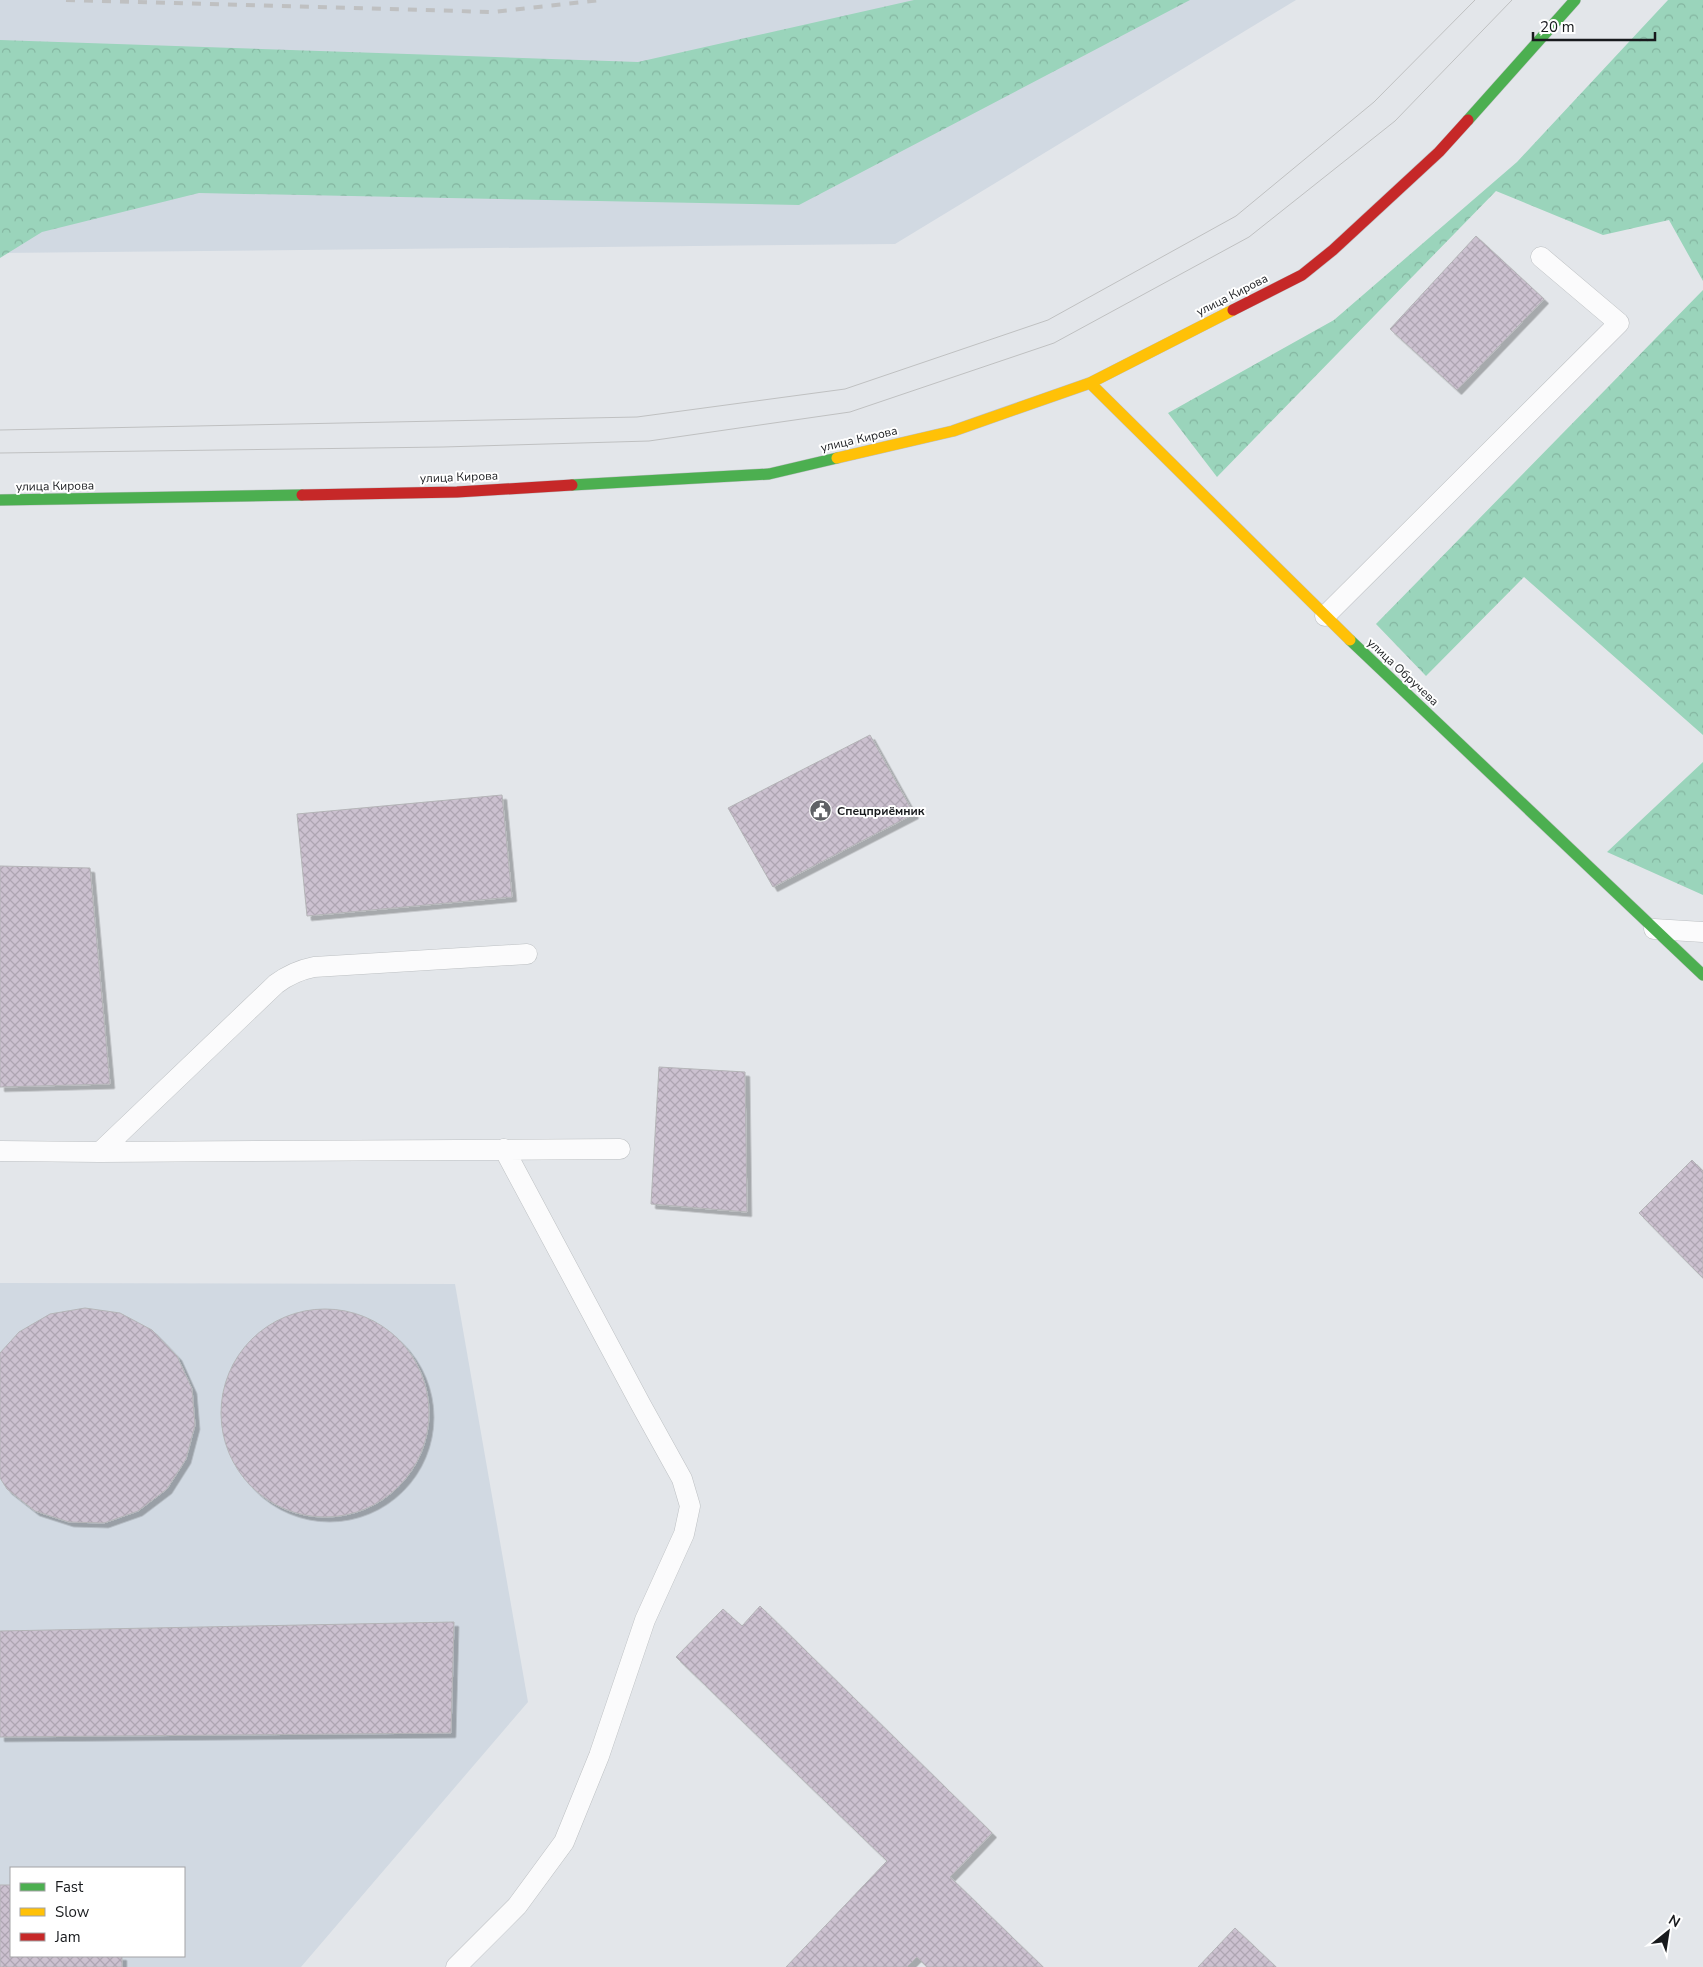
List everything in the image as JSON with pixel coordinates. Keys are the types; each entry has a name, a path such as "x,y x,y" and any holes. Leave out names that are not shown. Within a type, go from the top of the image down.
{"main road":[{"name":"улица Кирова","path":"0,500 457,492 769,474 954,432 1090,383 1302,275 1333,250 1439,152 1575,0"},
{"name":"улица Обручева","path":"1090,383 1325,616 1703,975"}],"lane":[{"path":"1325,616 1619,323 1541,257"},
{"path":"1654,929 1703,932"},
{"path":"100,1152 276,984 287,976 314,967 527,954"},
{"path":"456,1967 517,1906 564,1842 598,1756 644,1620 684,1534 690,1506 682,1479 504,1149"},
{"path":"0,1151 620,1149"}],"shaded area":[{"path":"0,0 1296,0 895,244 0,253"},
{"path":"0,1283 455,1284 528,1702 301,1967 0,1967"}],"green space":[{"path":"914,0 1190,0 799,205 199,193 42,232 0,258 0,40 638,62"},
{"path":"1668,0 1703,0 1703,281 1669,220 1603,235 1496,191 1217,477 1168,413 1334,320 1517,162"},
{"path":"1703,290 1703,735 1524,577 1426,676 1376,624"},
{"path":"1703,762 1703,895 1607,852"}],"building":[{"path":"1476,236 1544,299 1457,390 1390,329"},
{"name":"Спецприёмник","path":"870,735 914,814 773,887 728,808"},
{"path":"502,795 512,897 307,916 297,814"},
{"path":"0,866 90,868 110,1084 0,1087"},
{"path":"659,1067 745,1072 747,1212 651,1204"},
{"path":"1692,1160 1703,1171 1703,1278 1639,1213"},
{"path":"85,1308 120,1313 152,1330 177,1356 192,1389 195,1425 186,1459 167,1489 138,1511 104,1523 69,1522 35,1511 7,1489 0,1478 0,1353 19,1332 50,1314"},
{"path":"315,1309 335,1309 355,1313 374,1321 399,1339 412,1355 421,1373 429,1403 425,1443 421,1453 412,1471 399,1487 383,1500 355,1513 335,1517 315,1517 295,1513 276,1505 251,1487 238,1471 225,1443 221,1423 221,1403 225,1383 233,1364 251,1339 267,1326 295,1313"},
{"path":"760,1606 992,1833 950,1877 1043,1967 927,1967 917,1957 907,1967 786,1967 887,1861 676,1657 723,1609 742,1626"},
{"path":"454,1622 451,1733 0,1737 0,1631"},
{"path":"0,1885 10,1885 10,1957 122,1957 122,1967 0,1967"},
{"path":"1235,1928 1276,1967 1198,1967"}],"tram line":[{"path":"0,430 637,417 845,389 1048,320 1236,216 1374,102 1475,0"},
{"path":"0,453 443,447 649,441 850,412 1054,343 1249,237 1395,121 1512,0"}],"railway":[{"path":"66,0 493,12 600,0"}],"traffic: fast":[{"path":"1468,120 1575,0"},
{"path":"572,485 769,474 837,458"},
{"path":"0,500 302,495"},
{"path":"1350,640 1703,975"}],"traffic: slow":[{"path":"837,458 953,431 1090,383 1233,310"},
{"path":"1090,383 1350,640"}],"traffic: jam":[{"path":"1233,310 1302,275 1333,250 1439,152 1468,120"},
{"path":"302,495 457,492 572,485"}],"place":[{"name":"Спецприёмник","path":"821,811"}]}
